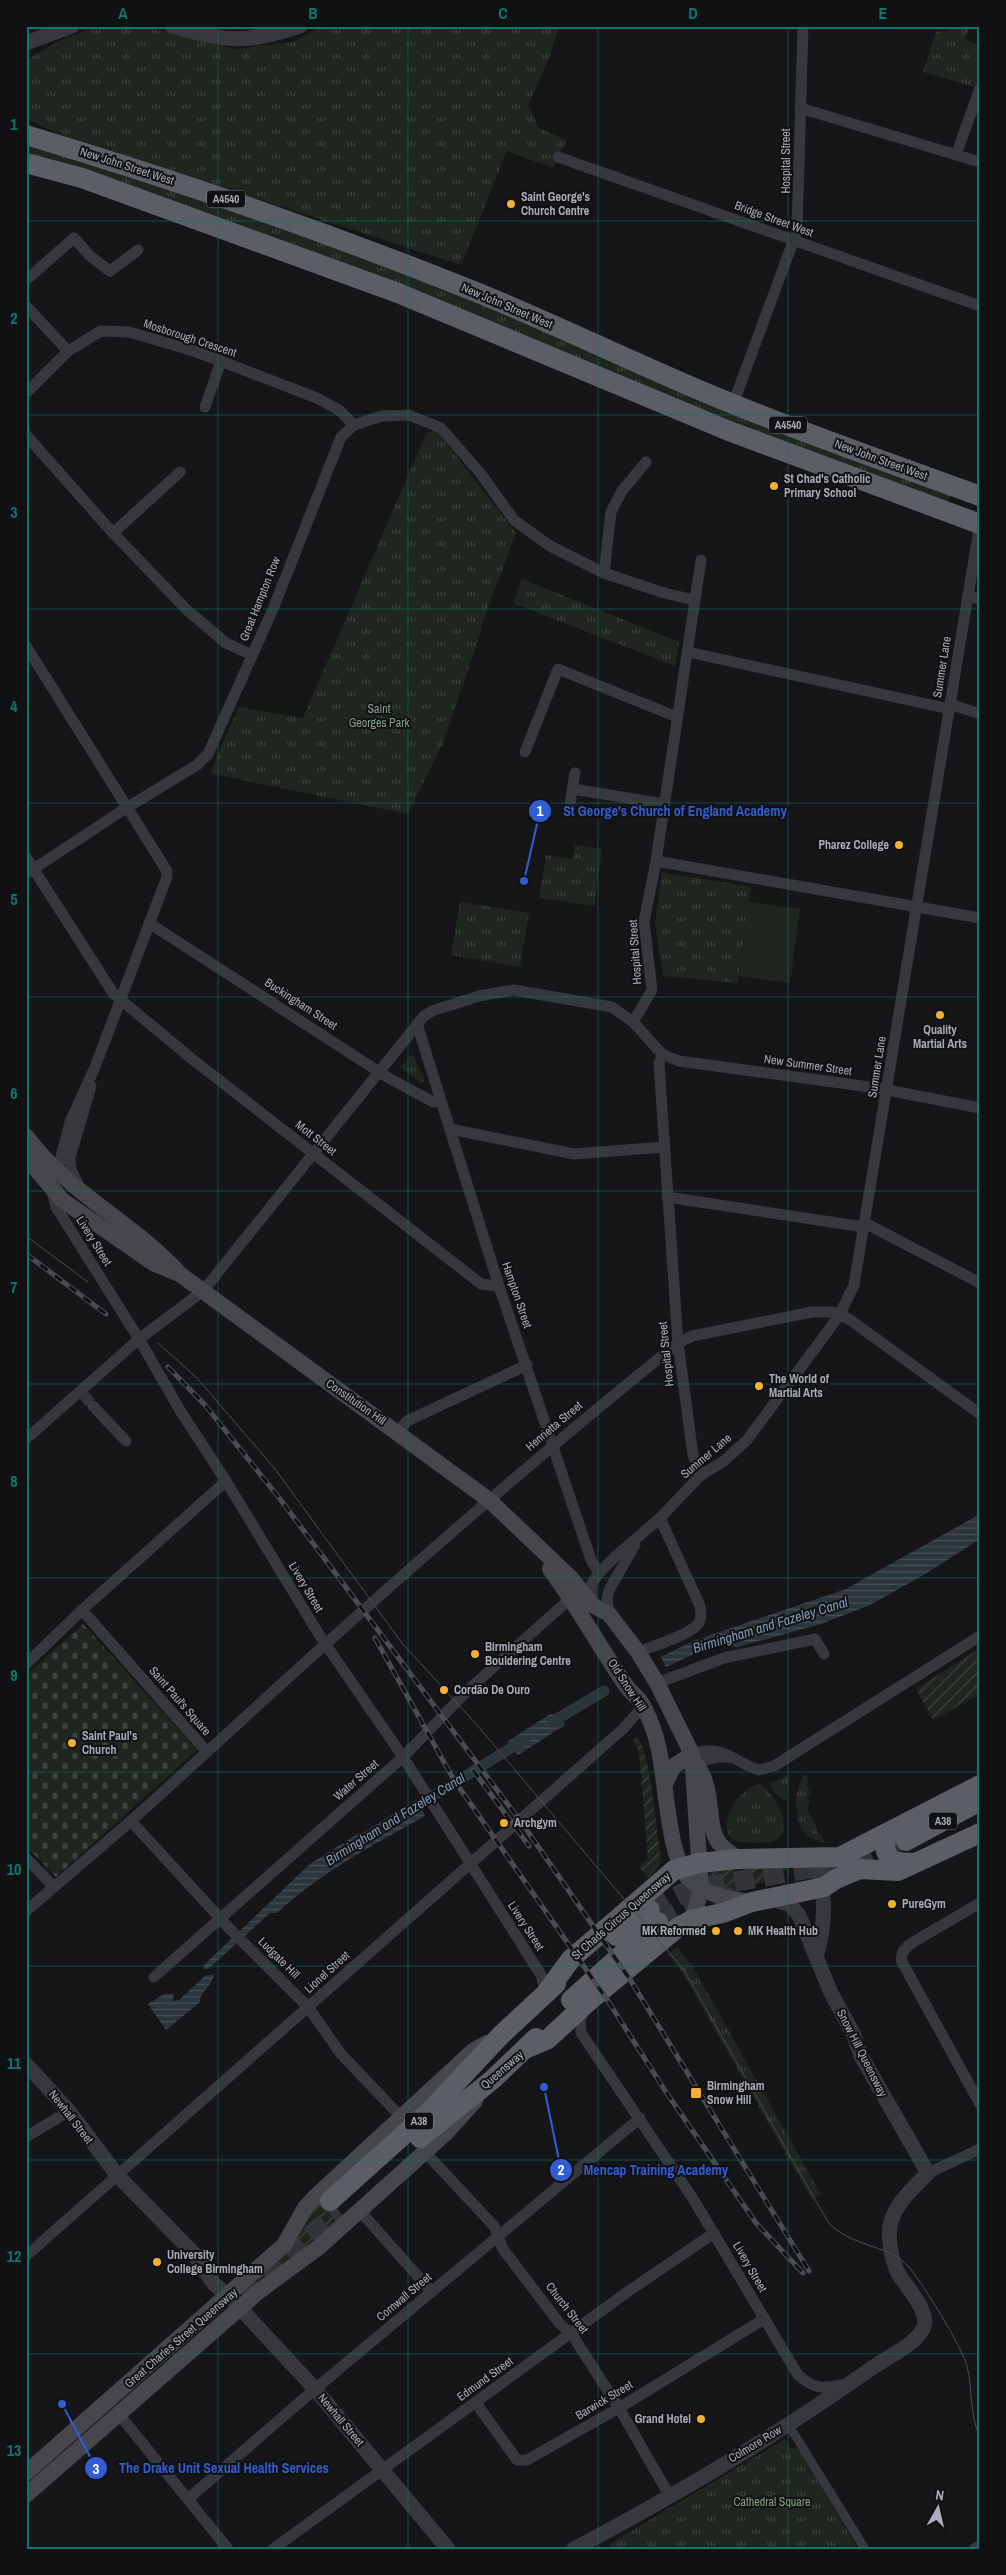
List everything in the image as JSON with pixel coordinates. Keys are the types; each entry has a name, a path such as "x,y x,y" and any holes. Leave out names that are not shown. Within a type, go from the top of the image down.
{"highway":[{"name":"New John Street West","path":"26,135 136,168 391,260 483,295 733,404 980,496"},
{"name":"New John Street West","path":"26,164 82,178 398,293 728,431 980,523"},
{"path":"908,1847 980,1785"},
{"name":"A38","path":"908,1847 980,1801"},
{"name":"A38","path":"908,1847 980,1816"},
{"path":"908,1847 980,1833"},
{"name":"St Chads Circus Queensway","path":"546,1993 571,1959 664,1877 690,1865 738,1859 817,1859 908,1847 898,1871 860,1869 824,1887 762,1900 685,1924"},
{"name":"Queensway","path":"501,2035 429,2112 334,2206 492,2080 527,2048 555,2015 654,1916 546,1993"},
{"path":"527,2048 548,2039 589,2001 685,1924"},
{"name":"Great Charles Street Queensway","path":"501,2035 546,1993"}],"main road":[{"path":"26,1136 57,1172"},
{"name":"Constitution Hill","path":"26,1157 51,1190 62,1200 153,1263 181,1274"},
{"name":"Constitution Hill","path":"57,1172 163,1254 181,1274 203,1291 489,1500 571,1578 592,1605 609,1614 647,1667"},
{"name":"Constitution Hill","path":"57,1172 61,1189 123,1241"},
{"name":"Constitution Hill","path":"526,1535 571,1598"},
{"name":"Old Snow Hill","path":"571,1598 619,1673 643,1706 659,1749 671,1826 690,1865"},
{"name":"Constitution Hill","path":"592,1605 594,1616 619,1654 619,1673"},
{"name":"Old Snow Hill","path":"647,1667 703,1773 707,1784 718,1842 738,1859"},
{"path":"659,1749 670,1745 674,1739 674,1719"},
{"path":"665,1783 674,1766 694,1759 690,1865"},
{"name":"St Chads Circus Queensway","path":"690,1865 688,1879 701,1889 716,1895 762,1900"},
{"path":"685,1924 701,1889"},
{"name":"Great Charles Street Queensway","path":"26,2473 284,2245 305,2208 314,2197 473,2051 501,2035"},
{"name":"Great Charles Street Queensway","path":"26,2495 240,2307 277,2276 319,2247 456,2123 492,2080"}],"street":[{"path":"26,43 72,26"},
{"path":"172,26 222,39 248,40 300,26"},
{"name":"Hospital Street","path":"733,404 795,241 799,208 803,26"},
{"path":"26,50 53,32"},
{"path":"956,155 980,88"},
{"path":"800,108 980,162"},
{"name":"Bridge Street West","path":"558,157 980,306"},
{"path":"26,280 74,238 90,256 110,271 138,250"},
{"path":"26,306 68,351"},
{"name":"Mosborough Crescent","path":"26,394 68,351 101,332 129,332 221,361 317,398 340,410 354,425"},
{"path":"205,407 221,361"},
{"path":"354,425 382,416 409,415 441,428 481,474 514,520 550,546 604,573 694,600"},
{"name":"Great Hampton Row","path":"30,872 181,775 208,754 252,655 341,437 354,425"},
{"path":"26,435 113,533 187,610 226,643 252,655"},
{"path":"604,573 611,512 622,491 646,462"},
{"path":"113,533 180,472"},
{"name":"Summer Lane","path":"592,1605 591,1585 600,1573 616,1556 660,1518 701,1475 724,1461 747,1440 839,1316 854,1285 980,523"},
{"name":"Hospital Street","path":"633,1022 652,990 644,922 656,862 701,560"},
{"path":"968,595 980,600"},
{"path":"26,646 127,808 164,863 167,871 121,1000 95,1067 70,1122 57,1172"},
{"path":"688,652 950,706 980,714"},
{"path":"525,752 558,670 677,716"},
{"path":"570,804 575,773"},
{"path":"573,789 664,804"},
{"name":"Mott Street","path":"26,856 30,872 113,993 315,1155 481,1284 499,1286"},
{"path":"656,862 980,918"},
{"name":"Buckingham Street","path":"149,923 380,1072 433,1102 441,1102"},
{"path":"26,1439 81,1393 140,1339 203,1291 315,1155 417,1024 432,1010 479,996 514,990 612,1007 633,1022 662,1054"},
{"name":"Hampton Street","path":"417,1024 499,1286 591,1560 600,1573"},
{"name":"Hospital Street","path":"662,1054 660,1064 664,1147 678,1343 692,1456 701,1475"},
{"name":"New Summer Street","path":"662,1054 679,1061 887,1091 980,1108"},
{"path":"82,1192 70,1170 70,1158 89,1100 95,1067"},
{"path":"450,1128 574,1154 664,1147"},
{"name":"Livery Street","path":"51,1190 56,1207 140,1339 181,1412 226,1481 325,1643 403,1756 541,1975 546,1993"},
{"path":"667,1197 865,1225 980,1283"},
{"name":"Henrietta Street","path":"207,1752 325,1643 552,1444 678,1343 692,1336 812,1312 833,1312 852,1321 980,1414"},
{"path":"398,1432 407,1421 527,1365"},
{"path":"93,1406 126,1441"},
{"path":"26,1664 82,1610 226,1481"},
{"path":"638,1652 688,1631 696,1626 701,1619 700,1606 660,1518"},
{"name":"Summer Lane","path":"609,1614 606,1598 610,1588 640,1537"},
{"name":"Water Street","path":"154,1977 164,1964 403,1756 469,1689 571,1598"},
{"name":"Saint Paul's Square","path":"26,1910 131,1821 207,1752 82,1610"},
{"path":"694,1759 710,1749 718,1750 759,1770 774,1766 980,1636"},
{"path":"657,1683 724,1658 815,1639 824,1654"},
{"name":"Lionel Street","path":"26,2256 624,1728 643,1706"},
{"name":"Ludgate Hill","path":"131,1821 229,1928 308,2007 341,2054 402,2118"},
{"path":"26,1858 54,1887"},
{"path":"815,1953 822,1937 824,1887 817,1859"},
{"name":"Snow Hill Queensway","path":"762,1900 790,1904 797,1911 831,1993 854,2035 861,2056 928,2174"},
{"path":"980,1903 910,1944 903,1951 901,1960 980,2104"},
{"name":"Livery Street","path":"589,2001 580,2020 581,2033 640,2118 714,2233 798,2375 810,2385 825,2388 849,2384"},
{"name":"Newhall Street","path":"26,2064 69,2111 117,2175 198,2259 220,2279 228,2295 315,2389 448,2549"},
{"path":"26,2137 69,2111"},
{"name":"Cornwall Street","path":"188,2499 315,2389 640,2118"},
{"path":"928,2174 980,2148"},
{"name":"Church Street","path":"425,2152 494,2226 503,2249 560,2324 571,2333 619,2408 669,2495"},
{"name":"Colmore Row","path":"574,2549 591,2545 669,2495 817,2406 909,2343 923,2330 925,2317 910,2289 898,2273 891,2248 891,2221 906,2196 928,2174"},
{"path":"359,2210 432,2292"},
{"name":"Edmund Street","path":"273,2549 571,2333 714,2233"},
{"name":"Barwick Street","path":"476,2403 517,2460 522,2462 619,2408 764,2319"},
{"path":"118,2413 228,2549"},
{"path":"794,2432 865,2549"},
{"path":"974,2549 980,2546"}],"green space":[{"path":"110,26 135,26 235,49 292,42 323,26 559,26 549,58 528,106 539,128 567,140 553,168 507,151 461,265 59,134 27,119 26,61 66,38 88,30"},
{"path":"952,26 970,26 965,39 980,46 980,76 975,87 923,72 936,32 950,31"},
{"path":"26,141 393,267 952,492 948,503 738,427 411,290 273,237 26,152"},
{"name":"Saint Georges Park","path":"436,430 516,533 481,626 480,635 442,745 408,814 213,774 211,770 239,707 303,718 426,434"},
{"path":"522,579 679,642 675,666 513,603"},
{"path":"575,845 602,849 594,906 539,898 546,855 573,859"},
{"path":"662,872 751,887 738,983 663,976 655,923"},
{"path":"460,902 529,913 520,967 451,955"},
{"path":"749,902 800,909 790,983 739,976"},
{"path":"412,1054 425,1080 421,1083 400,1067"},
{"path":"83,1624 197,1750 56,1877 26,1846 26,1675"},
{"path":"980,1648 980,1694 933,1720 916,1689"},
{"path":"637,1738 641,1744 649,1774 661,1860 660,1864 648,1878 639,1867 648,1859 639,1752 633,1739"},
{"path":"805,1774 809,1782 806,1785 811,1794 807,1797 810,1802 807,1809 816,1825 817,1833 821,1834 826,1844 807,1835 799,1822 796,1805 798,1787"},
{"path":"789,1775 786,1800 784,1801 772,1789 770,1783"},
{"path":"760,1784 770,1794 780,1809 783,1817 783,1832 779,1838 770,1842 750,1843 733,1840 728,1833 727,1825 732,1807 745,1791"},
{"path":"734,1867 735,1892 709,1884 709,1870"},
{"path":"745,1868 788,1868 789,1879 786,1870 781,1871 782,1880 747,1885"},
{"path":"677,1947 692,1965 821,2195 812,2200 682,1972 668,1954"},
{"path":"323,2198 340,2218 323,2234 255,2283"},
{"name":"Cathedral Square","path":"785,2439 791,2448 798,2448 858,2549 608,2549 611,2543"}],"water":[{"path":"980,1514 980,1539 927,1573 870,1605 821,1624 737,1647 718,1643 666,1667 661,1657 693,1641 846,1589"},
{"path":"550,1714 565,1714 559,1724 564,1722 565,1725 518,1755 507,1742"},
{"path":"422,1810 425,1816 329,1872 277,1913 270,1913 208,1969 203,1969 205,1964 310,1864 359,1833 375,1832 369,1839 374,1840"},
{"path":"214,1974 200,2002 166,2030 148,2004 164,1994 174,1994 173,2001 179,2000 205,1976"}],"waterway":[{"name":"Birmingham and Fazeley Canal","path":"552,1722 604,1691"},
{"name":"Birmingham and Fazeley Canal","path":"363,1839 524,1740"}],"tunnel":[{"path":"83,1394 93,1406"},
{"path":"650,1910 691,1889 837,1864 906,1841"},
{"path":"658,1922 690,1906 737,1896"},
{"path":"243,2296 339,2211"}],"tram line":[{"path":"26,1236 88,1282"},
{"path":"158,1343 196,1377 275,1469 402,1643 477,1725 684,1970 828,2222 846,2236 898,2258 913,2272 940,2314 964,2358 969,2375 974,2420 980,2437"}],"railway":[{"path":"26,1254 106,1314"},
{"path":"168,1367 205,1405 280,1499 524,1826 631,1981 809,2271"},
{"path":"375,1638 454,1780 608,2001 666,2092 756,2223 803,2273"},
{"path":"473,1770 529,1846"}],"place":[{"name":"Saint George's Church Centre","path":"511,204"},
{"name":"St Chad's Catholic Primary School","path":"774,486"},
{"name":"Pharez College","path":"899,845"},
{"name":"St George's Church of England Academy","path":"524,881"},
{"name":"Quality Martial Arts","path":"940,1015"},
{"name":"The World of Martial Arts","path":"759,1386"},
{"name":"Birmingham Bouldering Centre","path":"475,1654"},
{"name":"Cordão De Ouro","path":"444,1690"},
{"name":"Saint Paul's Church","path":"72,1743"},
{"name":"Archgym","path":"504,1823"},
{"name":"PureGym","path":"892,1904"},
{"name":"MK Reformed","path":"716,1931"},
{"name":"MK Health Hub","path":"738,1931"},
{"name":"Mencap Training Academy","path":"544,2087"},
{"name":"Birmingham Snow Hill","path":"696,2093"},
{"name":"University College Birmingham","path":"157,2262"},
{"name":"The Drake Unit Sexual Health Services","path":"62,2404"},
{"name":"Grand Hotel","path":"701,2419"}]}
